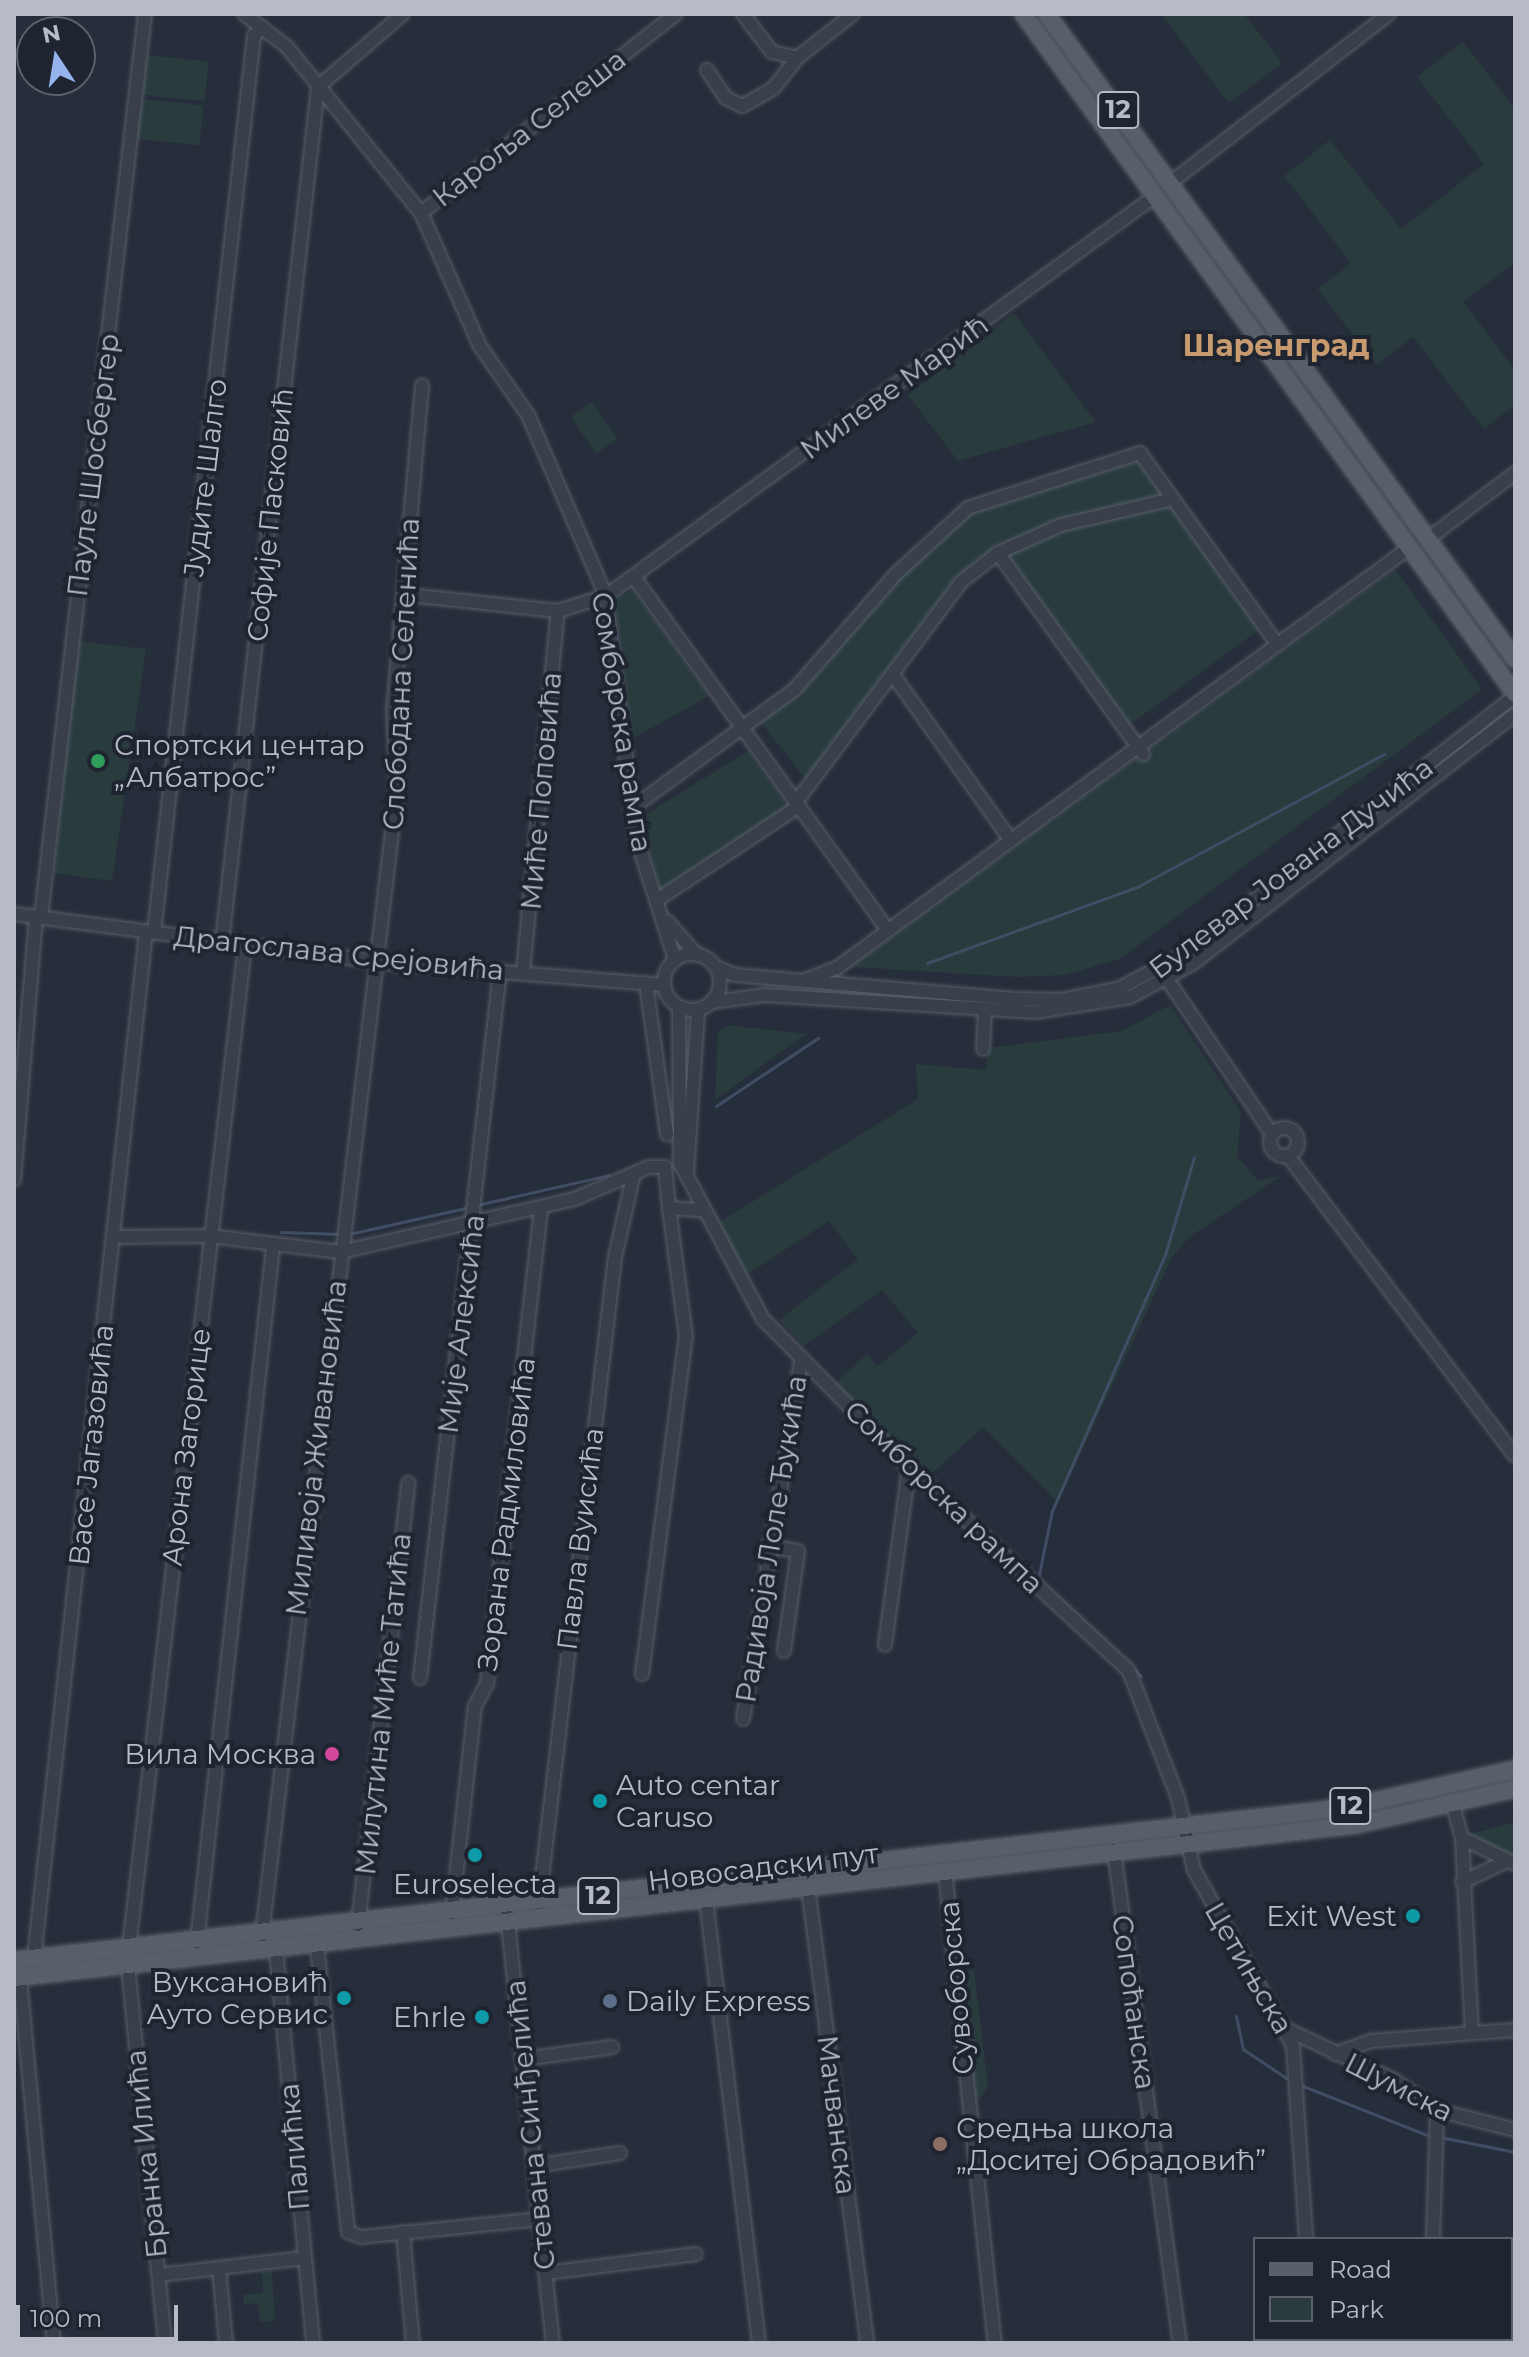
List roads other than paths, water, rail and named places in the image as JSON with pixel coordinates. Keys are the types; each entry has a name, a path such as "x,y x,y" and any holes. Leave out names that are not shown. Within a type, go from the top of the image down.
{"main road":[{"name":"12","path":"1023,14 1515,695"},
{"path":"1047,14 1065,37"},
{"name":"12","path":"1058,14 1065,37 1515,659"},
{"path":"1493,629 1515,638"},
{"name":"12","path":"1181,1825 1391,1800 1515,1769"},
{"name":"12","path":"1184,1844 1453,1805 1515,1789"},
{"name":"Новосадски пут","path":"17,1978 197,1942 452,1913 507,1915 539,1903 1181,1825"},
{"name":"Новосадски пут","path":"14,1960 276,1950 507,1915 706,1899 1184,1844"}],"street":[{"name":"Пауле Шосбергер","path":"14,1180 38,917 145,14"},
{"name":"Сомборска рампа","path":"244,14 262,27 318,87 421,213 480,346 528,415 606,596 632,808 675,960"},
{"path":"318,87 403,14"},
{"name":"Кароља Селеша","path":"421,213 676,14"},
{"path":"743,14 772,52 797,58"},
{"path":"707,70 726,98 742,106 773,89 797,58 853,14"},
{"path":"1170,183 1389,14"},
{"name":"Јудите Шалго","path":"150,932 254,36 262,27"},
{"name":"Софије Пасковић","path":"222,942 318,87"},
{"name":"Милеве Марић","path":"408,595 558,611 606,596 1155,196"},
{"name":"Слободана Селенића","path":"377,962 397,789 393,711 408,595 422,385"},
{"path":"632,808 744,730 818,667 897,573 968,508 1140,453 1277,644"},
{"path":"1428,539 1515,473"},
{"path":"657,900 797,804 961,582 998,553 1061,525 1173,499"},
{"path":"802,981 837,968 886,928 1140,750 1277,644 1409,548"},
{"path":"998,553 1140,750"},
{"path":"634,577 886,928"},
{"name":"Миће Поповића","path":"523,972 558,611"},
{"path":"894,676 1010,839"},
{"name":"Булевар Јована Дучића","path":"716,967 802,981 1062,1000 1102,994 1164,975 1515,695"},
{"name":"Булевар Јована Дучића","path":"712,1002 765,995 985,1011 1094,1007 1164,975 1515,714"},
{"name":"Драгослава Срејовића","path":"14,914 377,962 664,985"},
{"name":"Сомборска рампа","path":"662,914 697,955"},
{"name":"Васе Јагазовића","path":"34,1958 150,932"},
{"name":"Арона Загорице","path":"128,1957 245,945"},
{"path":"697,955 716,967 721,982 712,1002 698,1010 679,1007 664,985 675,960 697,955"},
{"name":"Миливоја Живановића","path":"262,1935 341,1239 377,962"},
{"path":"837,968 841,984"},
{"name":"Мије Алексића","path":"420,1678 500,971"},
{"path":"1164,975 1275,1131 1274,1152 1292,1153"},
{"path":"646,983 667,1135"},
{"name":"Сомборска рампа","path":"679,1007 680,1163 701,1210 763,1319 909,1467 1129,1671 1181,1825 1184,1844"},
{"name":"Сомборска рампа","path":"687,1173 698,1010"},
{"path":"983,1049 985,1011"},
{"path":"1275,1131 1296,1133 1292,1153 1312,1183 1515,1456"},
{"path":"114,1237 210,1236 273,1247 341,1239 474,1210 541,1207 665,1167 686,1337 642,1674"},
{"name":"Павла Вуисића","path":"539,1903 613,1272 633,1177"},
{"name":"Зорана Радмиловића","path":"452,1913 475,1706 487,1683 541,1207"},
{"path":"669,1208 701,1210"},
{"path":"197,1942 273,1247"},
{"name":"Радивоја Лоле Ђукића","path":"743,1719 767,1546 801,1359"},
{"path":"885,1645 909,1467"},
{"name":"Милутина Миће Татића","path":"358,1925 408,1483"},
{"path":"767,1546 798,1551 784,1651"},
{"path":"1453,1805 1462,1838 1472,2033"},
{"path":"1462,1838 1509,1864"},
{"name":"Цетињска","path":"1184,1844 1215,1913 1288,2030 1306,2237"},
{"name":"Сопоћанска","path":"1114,1850 1180,2343"},
{"path":"1462,1882 1509,1864"},
{"name":"Сувоборска","path":"945,1870 995,2343"},
{"name":"Мачванска","path":"808,1887 867,2343"},
{"path":"706,1899 759,2343"},
{"name":"Стевана Синђелића","path":"507,1915 553,2343"},
{"path":"317,1945 346,2227 356,2236 540,2219"},
{"name":"Палићка","path":"276,1950 313,2343"},
{"name":"Бранка Илића","path":"128,1957 165,2343"},
{"path":"17,1978 54,2343"},
{"name":"Шумска","path":"1288,2030 1394,2080 1437,2110 1515,2130"},
{"path":"1335,2054 1371,2041 1515,2030"},
{"path":"523,2059 612,2047"},
{"path":"1433,2237 1437,2110"},
{"path":"534,2166 620,2153"},
{"path":"403,2232 413,2343"},
{"path":"546,2273 696,2254"},
{"path":"159,2275 304,2258"},
{"path":"219,2268 226,2343"}],"waterway":[{"path":"927,963 1137,887 1384,754"},
{"path":"716,1106 818,1038"},
{"path":"1038,1579 1052,1511 1165,1255 1194,1157"},
{"path":"477,1205 609,1175"},
{"path":"349,1234 470,1207"},
{"path":"281,1232 341,1234"},
{"path":"1064,1603 1141,1676"},
{"path":"1236,2016 1243,2049 1286,2078"},
{"path":"1303,2086 1427,2135"},
{"path":"1445,2138 1515,2152"}],"place":[{"name":"Спортски центар „Албатрос”","path":"98,761"},
{"name":"Вила Москва","path":"332,1754"},
{"name":"Auto centar Caruso","path":"600,1801"},
{"name":"Euroselecta","path":"475,1855"},
{"name":"Exit West","path":"1413,1916"},
{"name":"Вуксановић Ауто Сервис","path":"344,1998"},
{"name":"Daily Express","path":"610,2001"},
{"name":"Ehrle","path":"482,2017"},
{"name":"Средња школа „Доситеј Обрадовић”","path":"940,2144"}],"district":[{"name":"Шаренград","path":"1276,346"}]}
